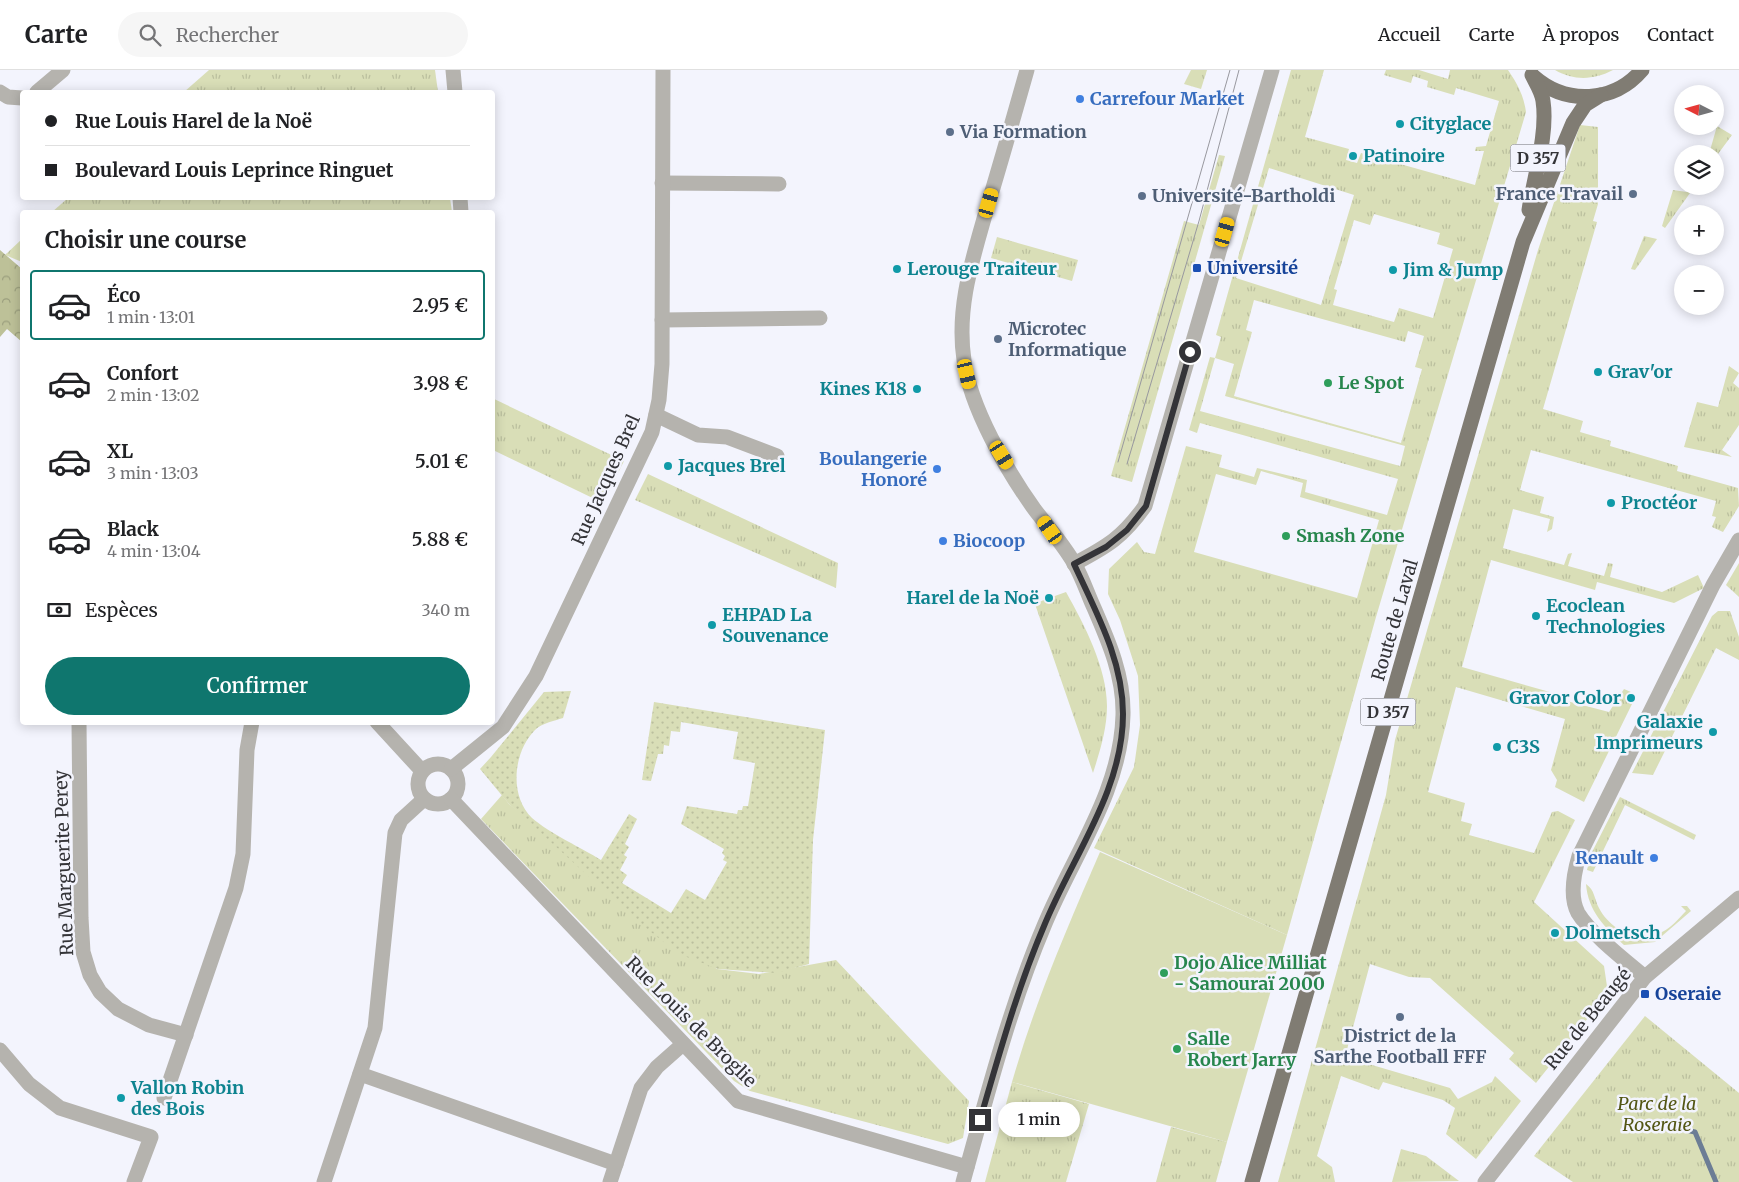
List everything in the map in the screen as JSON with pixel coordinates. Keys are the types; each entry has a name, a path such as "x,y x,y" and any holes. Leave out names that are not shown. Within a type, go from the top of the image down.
{"main road":[{"path":"1530,73 1550,88 1564,94 1586,97 1601,95 1620,88 1642,70"},
{"name":"Route de Laval","path":"1252,1182 1523,242 1543,130 1543,98 1530,73"},
{"name":"Route de Laval","path":"1523,242 1573,123 1585,105 1601,95"}],"street":[{"path":"39,90 63,70"},
{"path":"453,70 455,90"},
{"name":"Rue Jacques Brel","path":"451,769 503,727 536,676 652,432 662,364 663,70"},
{"path":"965,1175 1010,1017 1044,925 1108,792 1119,748 1123,715 1120,678 1107,637 1074,564 1033,506 981,417 970,387 962,343 963,301 966,283 1027,70"},
{"path":"1074,564 1106,547 1127,530 1146,506 1272,70"},
{"path":"0,92 8,97 20,99"},
{"path":"662,183 779,184"},
{"path":"662,320 820,318"},
{"path":"656,415 698,435 727,437 777,456"},
{"path":"1645,977 1587,924 1578,912 1573,876 1579,856 1713,586 1739,540"},
{"name":"Rue Marguerite Perey","path":"79,725 81,918 83,952 90,975 100,992 118,1009 149,1025 186,1035"},
{"path":"164,1098 236,888 243,854 247,750 251,725"},
{"path":"380,725 422,771"},
{"path":"432,764 439,764 451,769 458,780 456,794 446,803 434,804 424,799 420,794 417,782 422,771 432,764"},
{"path":"324,1182 375,1028 395,833 401,820 424,799"},
{"name":"Rue Louis de Broglie","path":"451,799 738,1101 965,1175"},
{"name":"Rue de Beaugé","path":"1485,1182 1645,977 1739,898"},
{"path":"610,1182 644,1082 657,1067 684,1044"},
{"path":"0,1050 29,1084 60,1108 151,1137 134,1182"},
{"path":"360,1074 616,1164"}],"green space":[{"path":"209,70 435,70 438,90 186,90"},
{"path":"1191,70 1207,70 1201,89 1184,84"},
{"path":"1291,70 1324,70 1305,137 1349,149 1346,160 1357,163 1361,153 1475,185 1484,151 1475,151 1476,147 1486,146 1499,101 1456,88 1454,95 1427,87 1428,81 1413,76 1411,83 1384,75 1386,70 1419,70 1448,79 1450,70 1508,70 1520,90 1526,112 1376,617 1287,935 1094,848 1134,767 1140,725 1138,676 1120,620 1108,594 1109,569 1137,542 1144,552 1155,554 1186,446 1222,455 1219,467 1254,477 1257,468 1307,480 1305,492 1387,515 1398,479 1200,423 1197,433 1189,430 1210,357 1215,358 1221,337 1216,335","holes":["1269,168 1354,195 1321,305 1236,278","1374,214 1440,233 1437,244 1453,249 1433,318 1399,308 1394,322 1333,305 1337,290 1334,289 1354,220 1370,225","1254,300 1405,342 1408,331 1424,336 1415,367 1422,369 1401,443 1234,396 1252,332 1246,330","1215,358 1234,364 1225,396 1405,446 1400,466 1200,411","1261,471 1303,483 1300,497 1379,520 1357,598 1194,552 1216,474 1256,485"]},
{"path":"1555,70 1613,70 1599,76 1584,78 1569,76"},
{"path":"1580,125 1598,127 1598,204 1593,221 1597,222 1543,409 1583,421 1580,432 1611,441 1610,446 1678,466 1677,471 1738,488 1739,506 1723,532 1712,527 1716,517 1712,516 1716,501 1531,450 1520,490 1544,497 1540,513 1554,517 1552,529 1547,532 1550,519 1513,509 1503,548 1564,565 1568,554 1572,553 1568,566 1604,576 1608,563 1613,564 1610,577 1662,592 1698,575 1704,588 1674,603 1597,582 1595,590 1491,560 1462,667 1564,696 1563,700 1609,712 1624,689 1631,692 1627,701 1632,704 1584,802 1555,787 1557,780 1551,770 1565,719 1456,687 1428,792 1465,803 1461,821 1472,824 1469,835 1534,853 1552,812 1558,811 1575,820 1534,902 1604,966 1608,993 1536,1083 1509,1059 1514,1053 1430,978 1409,977 1370,964 1345,1057 1450,1088 1458,1099 1492,1082 1495,1076 1521,1101 1476,1159 1446,1134 1455,1108 1443,1100 1383,1082 1379,1090 1341,1076 1317,1156 1332,1167 1335,1182 1278,1182 1386,795 1395,740 1538,250"},
{"path":"1724,130 1732,135 1724,146 1712,145 1714,135 1724,135"},
{"path":"1219,155 1225,156 1132,482 1111,476 1184,221 1199,225"},
{"path":"1673,190 1674,195 1689,195 1681,205 1674,205 1674,215 1665,228 1662,226"},
{"path":"66,200 450,200 452,210 54,210"},
{"path":"1644,236 1657,239 1635,270 1631,269"},
{"path":"997,237 1078,260 1072,281 991,258"},
{"path":"20,241 20,261 5,255"},
{"path":"0,250 20,267 20,340 7,329 0,337"},
{"path":"1729,366 1739,373 1733,383 1739,388 1739,425 1722,450 1732,457 1684,447 1697,402 1718,407"},
{"path":"495,399 624,461 603,503 495,451"},
{"path":"648,474 838,563 836,588 635,500"},
{"path":"1739,563 1739,597 1726,585"},
{"path":"1066,592 1080,618 1099,662 1106,692 1106,723 1093,773 1035,604 1046,599 1048,602 1053,599 1052,597"},
{"path":"1718,611 1730,611 1739,637 1739,660 1716,648 1653,775 1632,773 1712,616"},
{"path":"571,691 563,718 548,722 535,730 522,750 517,774 520,798 525,809 539,824 601,860 629,814 637,819 625,844 629,847 624,855 627,857 620,870 627,875 622,883 671,913 686,889 705,900 727,862 723,860 725,856 722,853 724,849 681,824 687,806 737,814 738,810 742,810 743,806 748,806 755,763 733,759 738,732 681,722 680,732 671,731 669,746 664,745 663,754 658,754 651,781 642,780 654,702 825,730 813,840 809,964 776,973 718,969 679,954 642,925 509,804 480,769 544,692"},
{"path":"502,795 509,804 717,969 759,974 836,960 969,1101 963,1138 948,1144 750,1091 734,1081 481,819"},
{"path":"1620,797 1696,835 1694,840 1625,805 1593,872 1587,870 1591,854"},
{"path":"1100,852 1287,935 1227,1142 1012,1082 1041,994"},
{"path":"1586,884 1593,892 1604,916 1610,923 1626,933 1644,936 1653,935 1675,923 1686,911 1681,906 1687,906 1691,911 1655,942 1624,945 1610,932 1594,911 1587,894"},
{"name":"Parc de la Roseraie","path":"1645,1016 1739,1093 1739,1182 1573,1182 1534,1156"},
{"path":"1012,1082 1089,1104 1066,1182 985,1182"},
{"path":"1171,1127 1227,1142 1216,1182 1156,1182"},
{"path":"1401,1149 1426,1156 1459,1181 1392,1182"}],"waterway":[{"path":"1662,1125 1695,1132 1716,1182"}],"tram line":[{"path":"1118,462 1230,70"},
{"path":"1127,464 1199,221 1239,70"}],"place":[{"name":"Carrefour Market","path":"1080,99"},
{"name":"Cityglace","path":"1400,124"},
{"name":"Via Formation","path":"950,132"},
{"name":"Patinoire","path":"1353,156"},
{"name":"France Travail","path":"1633,194"},
{"name":"Université-Bartholdi","path":"1142,196"},
{"name":"Université","path":"1197,268"},
{"name":"Lerouge Traiteur","path":"897,269"},
{"name":"Jim & Jump","path":"1393,270"},
{"name":"Microtec Informatique","path":"998,339"},
{"name":"Grav'or","path":"1598,372"},
{"name":"Le Spot","path":"1328,383"},
{"name":"Kines K18","path":"917,389"},
{"name":"Jacques Brel","path":"668,466"},
{"name":"Boulangerie Honoré","path":"937,469"},
{"name":"Proctéor","path":"1611,503"},
{"name":"Smash Zone","path":"1286,536"},
{"name":"Biocoop","path":"943,541"},
{"name":"Harel de la Noë","path":"1049,598"},
{"name":"Ecoclean Technologies","path":"1536,616"},
{"name":"EHPAD La Souvenance","path":"712,625"},
{"name":"Gravor Color","path":"1631,698"},
{"name":"Galaxie Imprimeurs","path":"1713,732"},
{"name":"C3S","path":"1497,747"},
{"name":"Renault","path":"1654,858"},
{"name":"Dolmetsch","path":"1555,933"},
{"name":"Dojo Alice Milliat - Samouraï 2000","path":"1164,973"},
{"name":"Oseraie","path":"1645,994"},
{"name":"District de la Sarthe Football FFF","path":"1400,1017"},
{"name":"Salle Robert Jarry","path":"1177,1049"},
{"name":"Vallon Robin des Bois","path":"121,1098"}],"route":[{"path":"980,1120 1010,1017 1044,925 1108,792 1119,748 1123,715 1120,678 1107,637 1074,564 1106,547 1127,530 1146,506 1190,352"}]}
